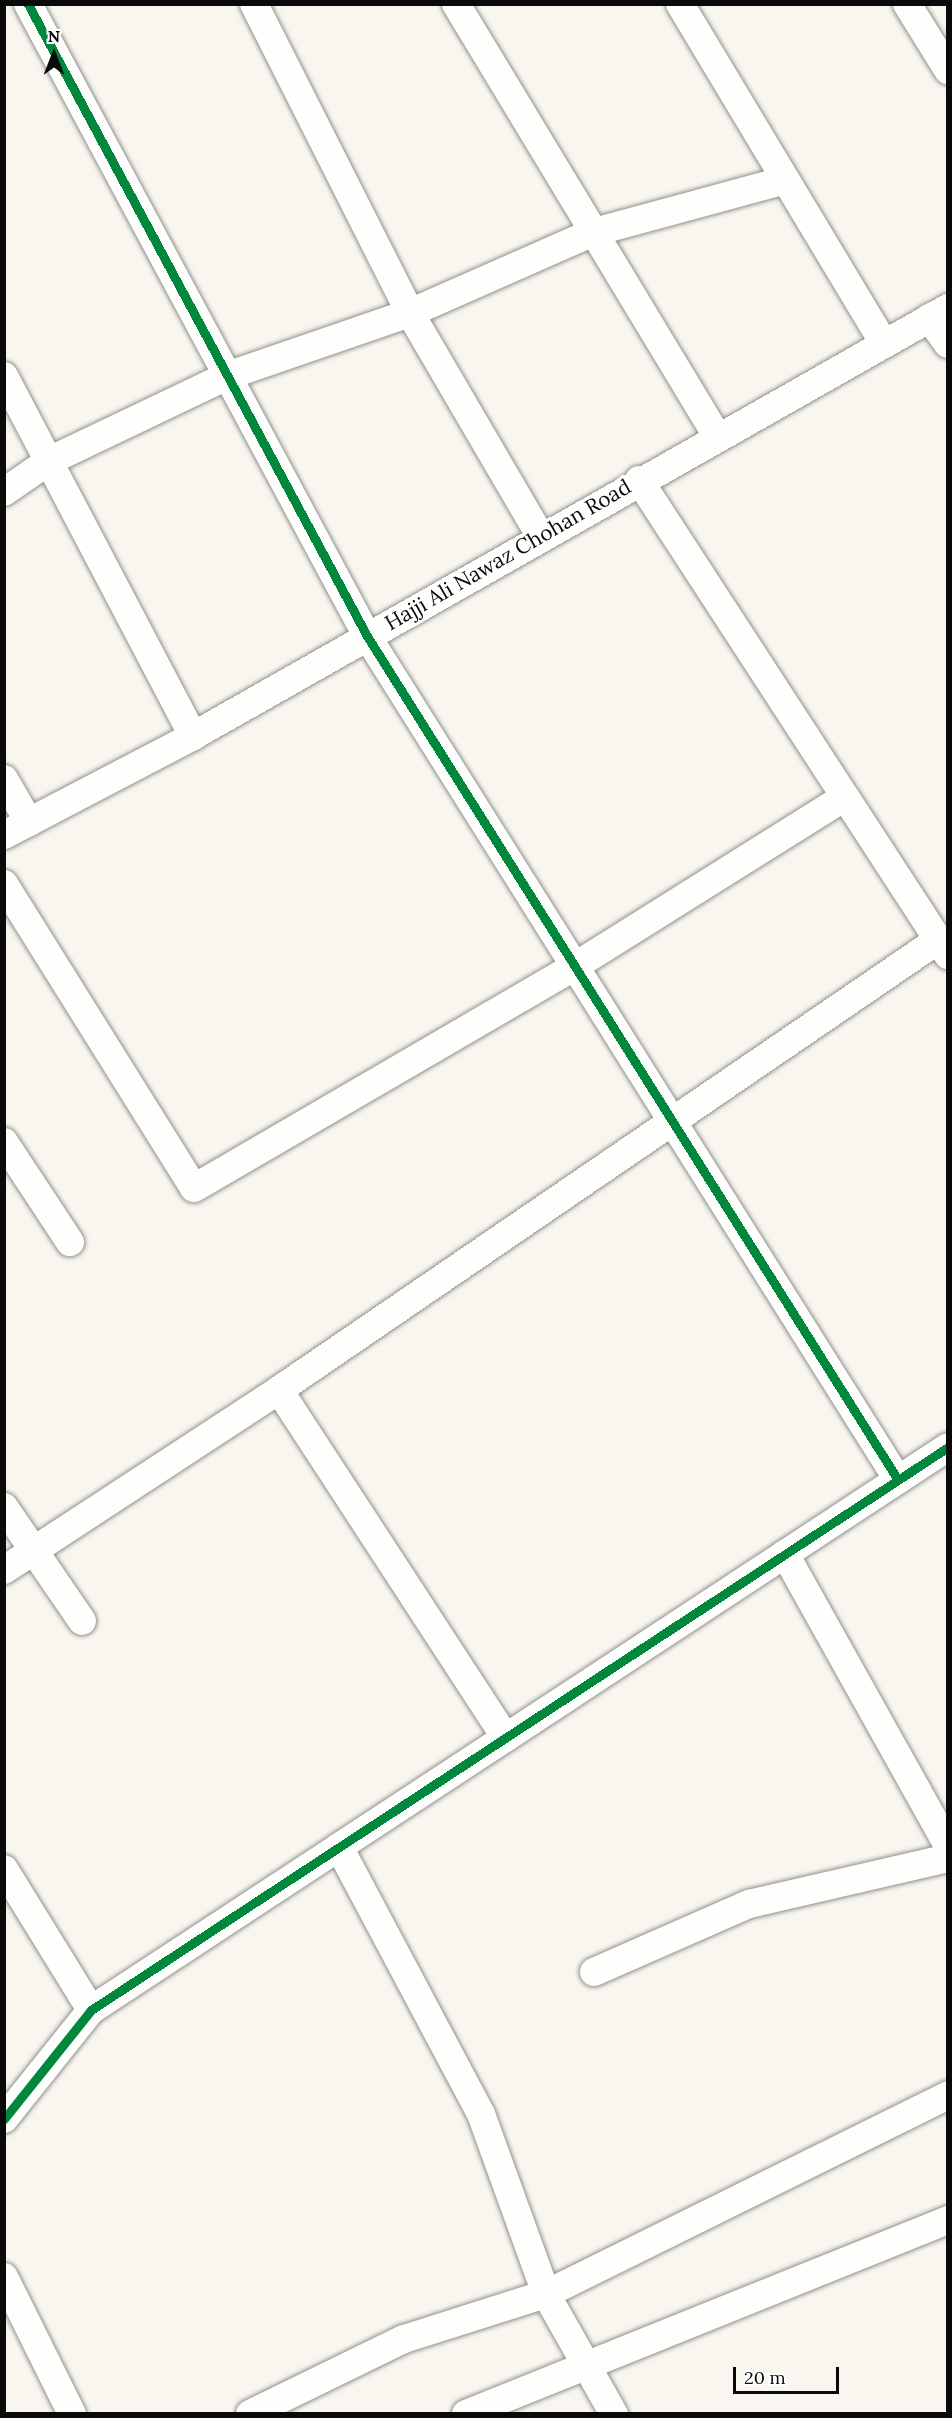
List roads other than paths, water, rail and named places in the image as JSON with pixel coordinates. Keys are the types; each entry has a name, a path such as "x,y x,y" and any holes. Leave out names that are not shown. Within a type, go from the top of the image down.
{"street":[{"path":"28,4 226,376 368,636 577,965 898,1480"},
{"path":"254,4 410,313 541,537"},
{"path":"456,4 717,436"},
{"path":"680,4 883,342"},
{"path":"907,4 948,70"},
{"path":"4,492 49,461 226,376 410,313 594,232 785,180"},
{"path":"938,313 948,344"},
{"name":"Hajji Ali Nawaz Chohan Road","path":"17,829 194,736 639,480 938,313"},
{"path":"4,376 194,736"},
{"path":"4,1570 279,1390 672,1117 943,947 639,480"},
{"path":"4,779 17,829"},
{"path":"4,884 195,1188 577,965 845,797"},
{"path":"4,1142 70,1242"},
{"path":"279,1390 506,1738"},
{"path":"4,2120 92,2010 948,1447"},
{"path":"4,1507 31,1552 82,1621"},
{"path":"785,1554 948,1846"},
{"path":"339,1847 481,2114 546,2294 614,2414"},
{"path":"594,1972 749,1904 948,1858"},
{"path":"4,1869 92,2010"},
{"path":"250,2414 404,2339 546,2294 948,2095"},
{"path":"466,2414 585,2363 948,2220"},
{"path":"4,2277 72,2414"}]}
